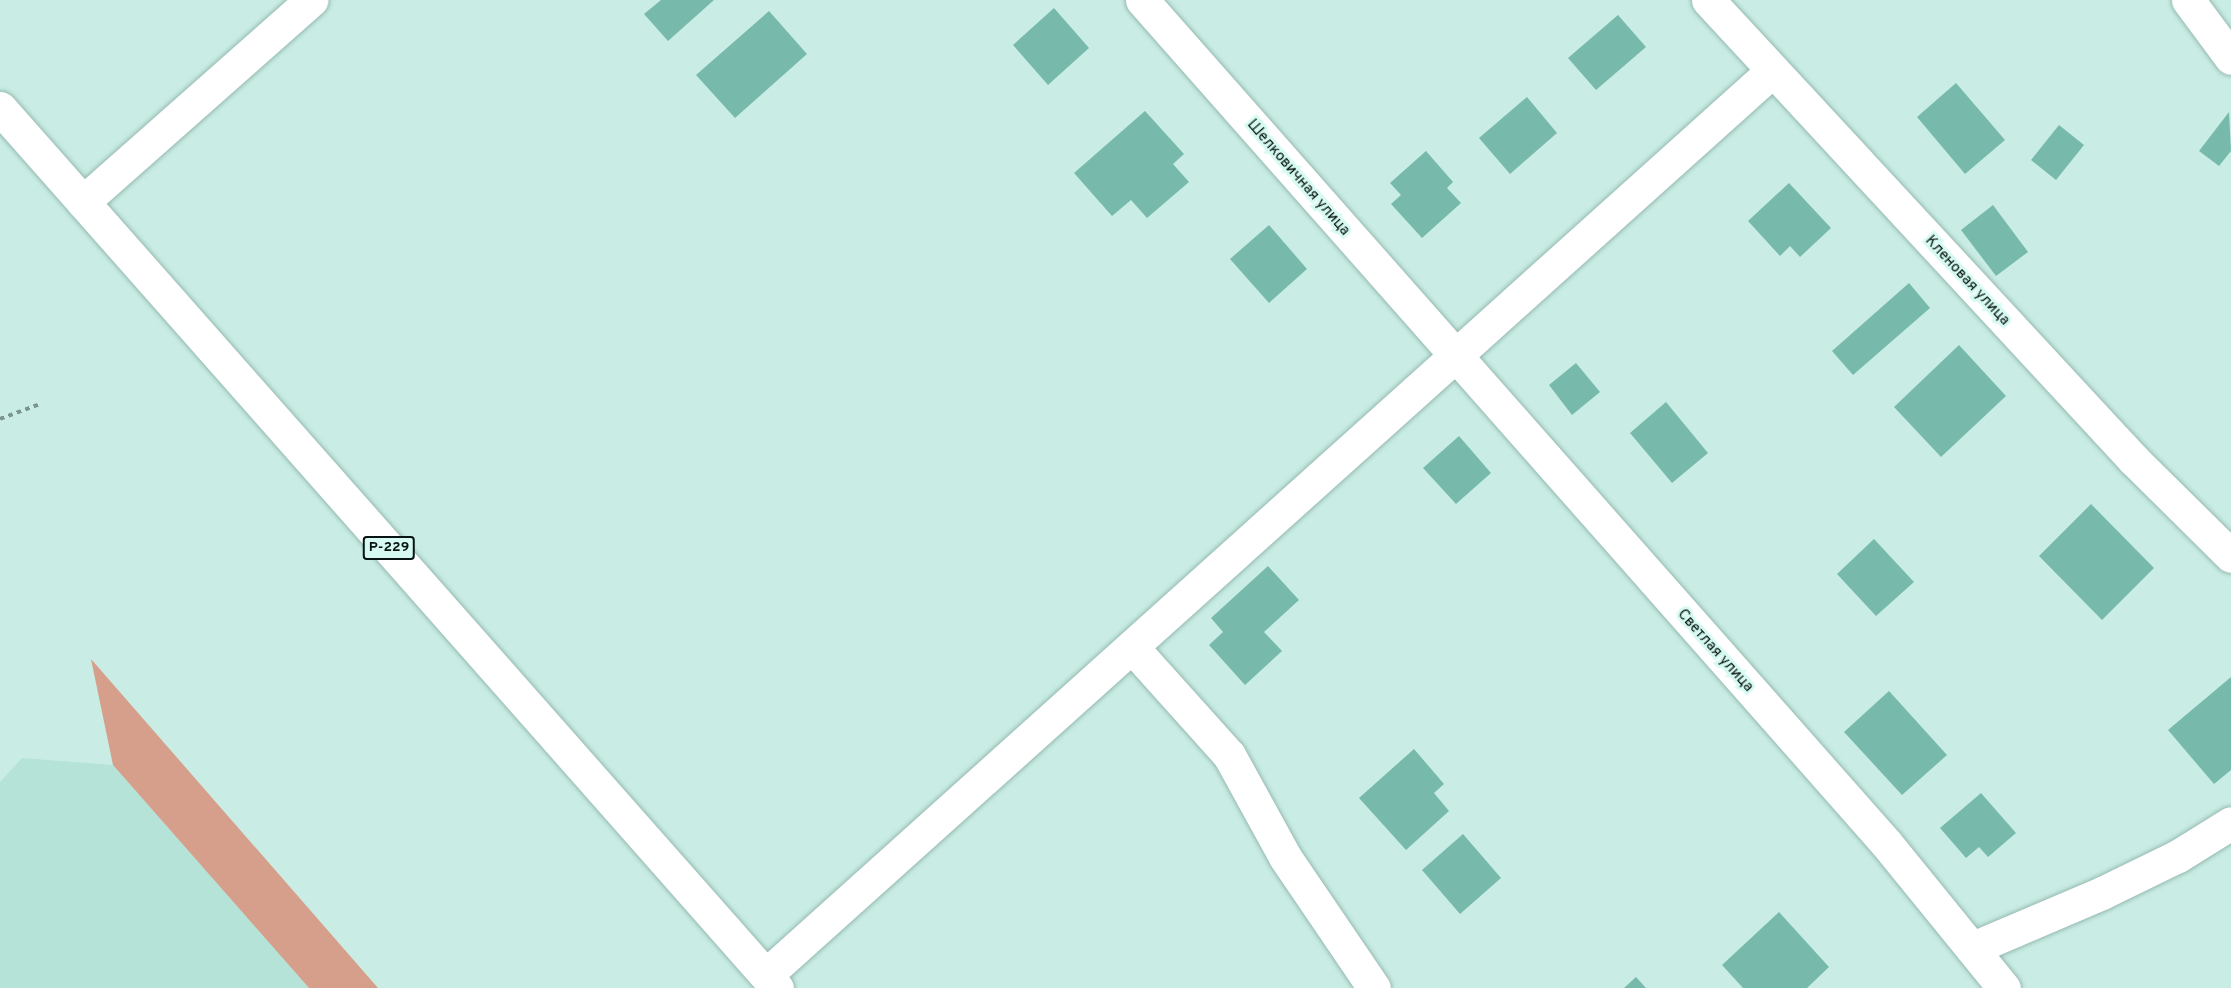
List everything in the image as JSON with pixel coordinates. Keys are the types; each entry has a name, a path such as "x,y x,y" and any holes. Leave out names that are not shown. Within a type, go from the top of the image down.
{"street":[{"path":"83,202 311,0"},
{"name":"Шелковичная улица","path":"1142,0 1454,357"},
{"name":"Кленовая улица","path":"1708,0 2134,460 2231,556"},
{"path":"2188,0 2231,58"},
{"path":"772,982 1132,647 1772,71"},
{"name":"Р-229","path":"0,108 772,982"},
{"name":"Светлая улица","path":"1454,357 1886,843 2004,988"},
{"path":"1132,647 1229,755 1285,857 1374,988"},
{"path":"1973,948 2102,893 2178,856 2231,823"}],"path":[{"path":"0,418 40,404"}],"shaded area":[{"path":"91,659 378,988 309,988 113,765"},
{"path":"22,758 113,765 309,988 0,988 0,782"}],"building":[{"path":"661,0 714,0 668,41 644,14"},
{"path":"1054,8 1089,48 1048,85 1013,45"},
{"path":"769,11 807,54 735,118 696,75"},
{"path":"1618,15 1646,47 1596,90 1568,58"},
{"path":"1956,83 2005,140 1965,174 1917,117"},
{"path":"1527,97 1557,133 1510,174 1479,138"},
{"path":"1145,111 1184,154 1173,164 1189,182 1147,218 1131,200 1112,216 1074,173"},
{"path":"2229,112 2231,151 2219,166 2199,151"},
{"path":"2059,125 2084,145 2056,180 2031,160"},
{"path":"1426,151 1453,182 1447,188 1461,203 1422,238 1391,204 1401,195 1390,183"},
{"path":"1789,183 1831,228 1800,257 1790,246 1780,256 1748,221"},
{"path":"1993,205 2028,252 1996,276 1961,230"},
{"path":"1269,225 1307,269 1269,303 1230,259"},
{"path":"1909,283 1930,308 1853,375 1832,351"},
{"path":"1959,345 2006,396 1941,457 1894,407"},
{"path":"1576,363 1600,392 1572,415 1549,385"},
{"path":"1666,402 1708,453 1672,483 1630,433"},
{"path":"1459,436 1491,473 1456,504 1423,468"},
{"path":"2091,504 2154,568 2102,620 2039,556"},
{"path":"1874,539 1914,582 1876,616 1837,574"},
{"path":"1268,566 1299,600 1264,632 1282,651 1245,685 1209,645 1223,632 1211,618"},
{"path":"2231,677 2231,770 2214,784 2168,730"},
{"path":"1889,691 1947,755 1902,795 1844,732"},
{"path":"1414,749 1444,784 1434,793 1449,811 1406,850 1359,798"},
{"path":"1981,793 2016,833 1988,857 1979,847 1966,858 1940,828"},
{"path":"1463,834 1501,878 1460,914 1422,870"},
{"path":"1779,912 1829,967 1807,988 1743,988 1722,965"},
{"path":"1636,977 1646,988 1624,988"}]}
